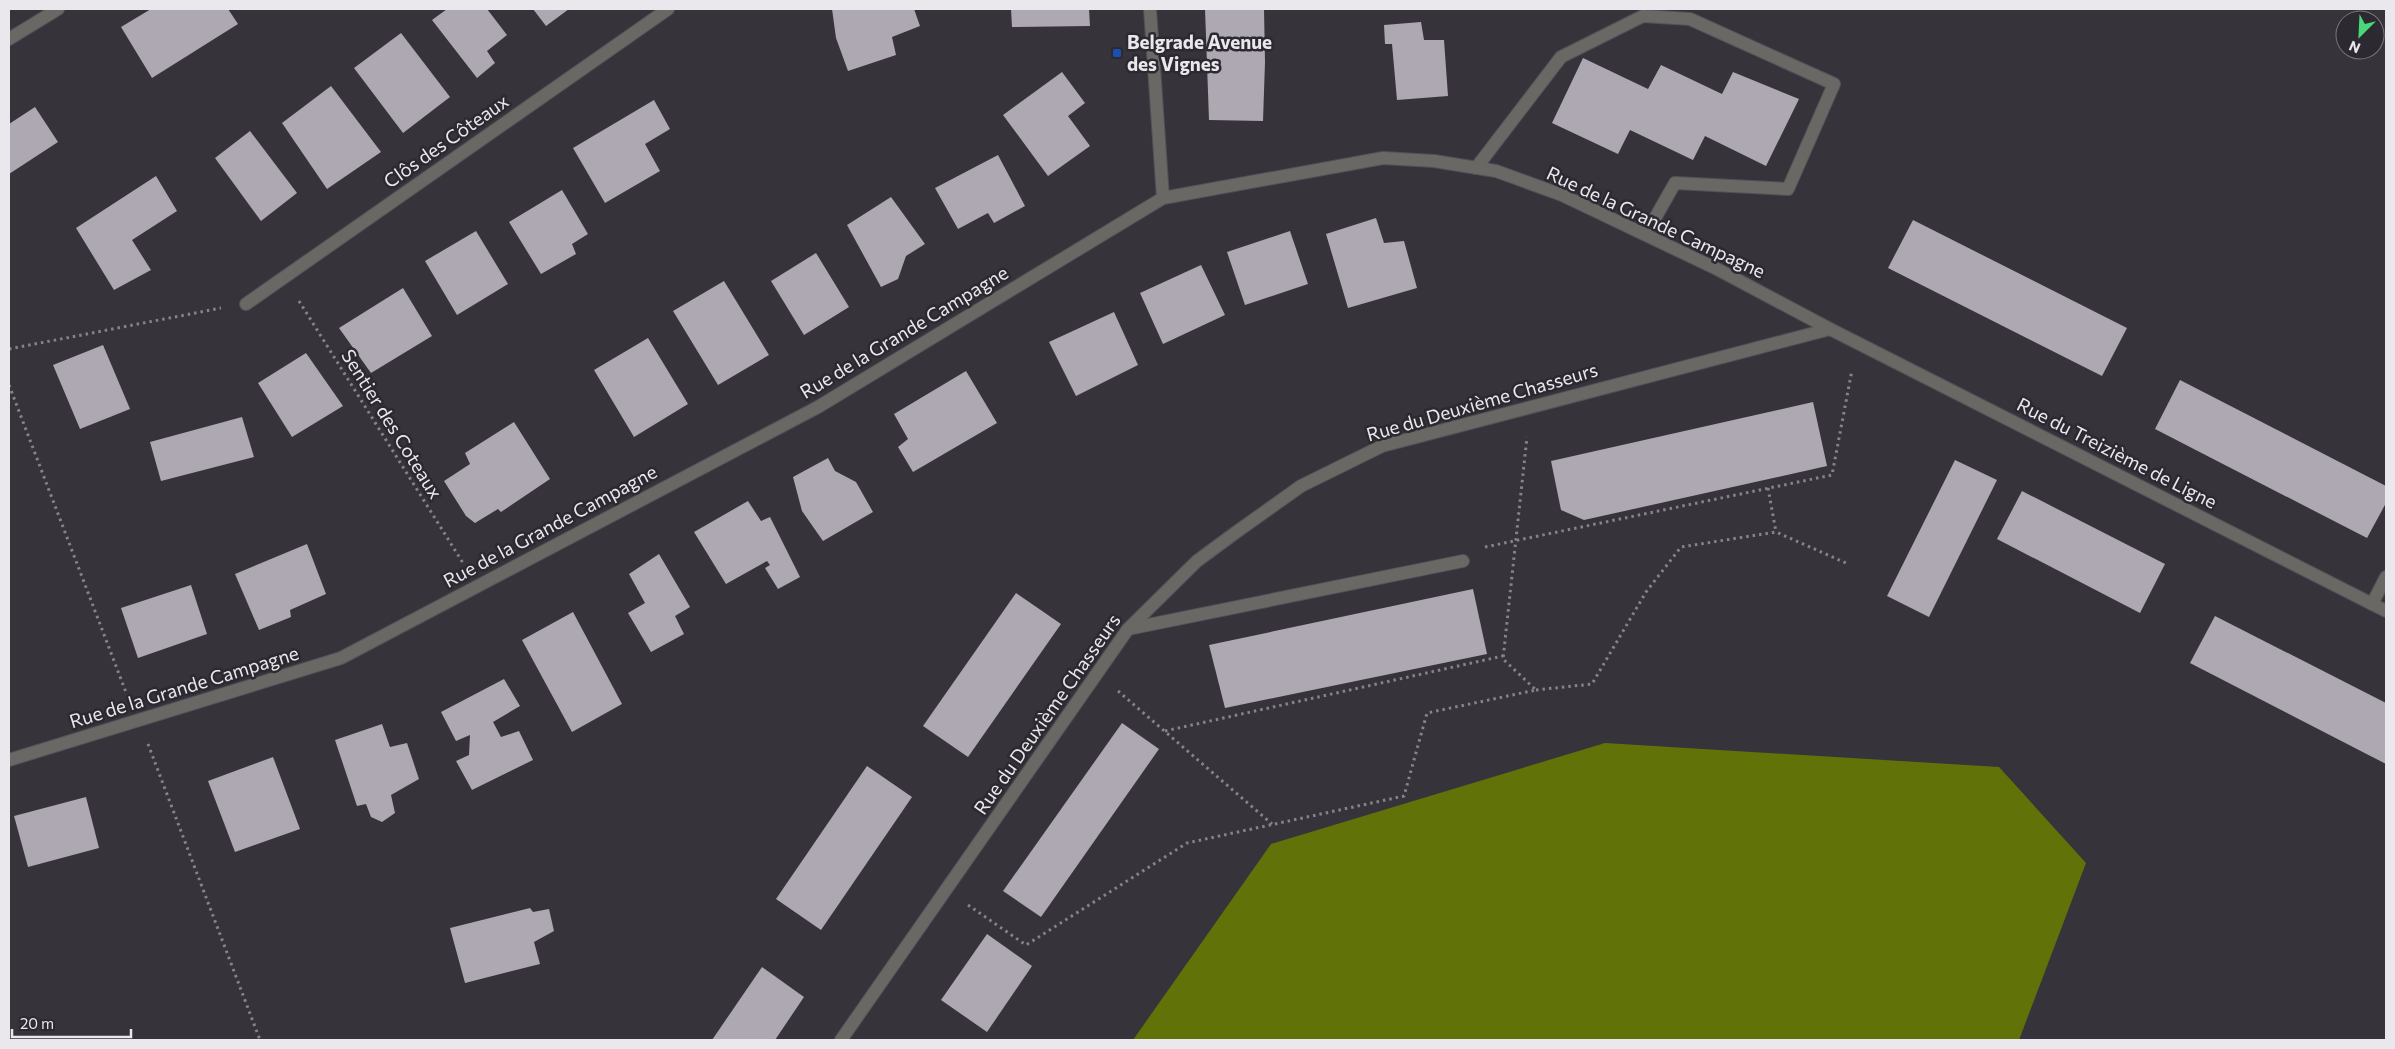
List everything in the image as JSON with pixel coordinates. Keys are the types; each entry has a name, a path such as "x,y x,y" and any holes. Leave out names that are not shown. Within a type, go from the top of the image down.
{"street":[{"path":"9,39 58,9"},
{"name":"Clôs des Côteaux","path":"246,304 668,9"},
{"path":"1150,9 1163,198"},
{"path":"1476,168 1562,57 1643,16 1690,19 1834,84 1788,188 1675,183 1646,234"},
{"name":"Rue de la Grande Campagne","path":"9,760 340,658 818,407 1163,198 1383,158 1434,161 1496,171 1562,195 1646,234 1830,329"},
{"name":"Rue du Treizième de Ligne","path":"1830,329 2386,611"},
{"name":"Rue du Deuxième Chasseurs","path":"841,1040 1128,629 1197,561 1301,486 1382,446 1830,329"},
{"path":"1128,629 1463,561"},
{"path":"2372,604 2386,577"}],"path":[{"name":"Sentier des Coteaux","path":"284,277 477,586"},
{"path":"9,349 246,304"},
{"path":"1463,561 1465,551 1832,475 1857,343"},
{"path":"1531,407 1514,541 1503,659 1536,690"},
{"path":"1768,488 1776,532"},
{"path":"946,890 1026,945 1187,843 1404,796 1427,713 1536,690 1592,684 1646,592 1681,548 1776,532 1846,563"},
{"path":"1165,731 1503,656"},
{"path":"1097,673 1272,825"}],"green space":[{"path":"1605,743 1999,767 2086,863 2019,1040 1133,1040 1271,844"}],"building":[{"path":"151,9 228,9 238,24 152,78 121,27"},
{"path":"447,9 487,9 507,35 487,51 495,63 477,78 432,20"},
{"path":"533,9 569,9 546,26"},
{"path":"832,9 914,9 920,26 892,37 896,55 848,71 836,38"},
{"path":"1011,9 1089,9 1090,26 1012,27"},
{"path":"1205,9 1264,9 1263,121 1209,120"},
{"path":"1421,22 1424,40 1444,40 1448,96 1397,100 1392,44 1385,44 1384,25"},
{"path":"401,33 450,97 403,133 354,68"},
{"path":"1583,58 1648,89 1661,65 1722,94 1733,72 1799,99 1766,166 1705,136 1693,160 1630,130 1618,154 1552,123"},
{"path":"1062,72 1085,103 1068,116 1090,146 1048,176 1003,115"},
{"path":"331,86 381,152 327,189 282,123"},
{"path":"654,100 670,129 645,144 660,171 605,203 573,148"},
{"path":"35,107 58,142 9,174 9,124"},
{"path":"250,131 297,193 261,221 215,158"},
{"path":"998,155 1025,206 994,223 988,213 958,229 935,188"},
{"path":"156,176 177,211 132,240 151,270 114,290 76,228"},
{"path":"562,190 588,234 572,244 576,254 541,274 509,222"},
{"path":"891,197 925,244 906,256 898,279 881,287 847,225"},
{"path":"1376,218 1384,243 1404,241 1417,288 1348,308 1326,234"},
{"path":"1913,220 2127,328 2102,376 1888,268"},
{"path":"476,231 508,284 457,315 425,261"},
{"path":"1290,231 1308,284 1245,305 1227,252"},
{"path":"816,253 849,307 804,335 771,281"},
{"path":"1201,265 1225,315 1163,344 1140,293"},
{"path":"724,281 769,355 718,385 673,311"},
{"path":"403,288 432,336 371,373 339,328"},
{"path":"1114,312 1138,365 1076,396 1049,342"},
{"path":"648,338 688,404 634,437 594,370"},
{"path":"103,345 130,409 80,429 53,365"},
{"path":"306,353 343,406 292,437 258,383"},
{"path":"966,371 997,423 913,472 898,447 908,439 894,414"},
{"path":"2180,380 2386,486 2386,503 2367,538 2155,429"},
{"path":"1813,402 1827,466 1584,520 1561,510 1551,461"},
{"path":"242,417 254,457 161,481 150,442"},
{"path":"514,422 550,479 501,512 498,509 475,523 466,516 444,481 470,464 465,453"},
{"path":"828,458 835,471 856,482 873,512 823,541 802,511 793,477"},
{"path":"1955,460 1997,480 1929,617 1887,596"},
{"path":"2022,491 2165,564 2140,613 1997,539"},
{"path":"748,501 761,521 770,517 800,577 778,589 765,568 770,565 767,561 726,584 694,532"},
{"path":"307,544 326,594 290,610 291,617 259,630 235,574"},
{"path":"659,554 690,607 675,616 684,634 651,652 628,613 645,603 629,574"},
{"path":"191,585 207,634 138,658 121,608"},
{"path":"1473,589 1487,654 1225,708 1209,645"},
{"path":"1016,593 1061,624 968,757 923,726"},
{"path":"573,612 622,704 572,732 522,640"},
{"path":"2215,616 2386,703 2386,764 2190,663"},
{"path":"504,679 520,706 493,722 501,737 519,731 533,760 472,790 456,761 469,755 470,735 456,741 441,712"},
{"path":"1122,723 1159,749 1041,917 1003,891"},
{"path":"382,724 390,747 407,743 419,779 391,795 395,813 382,822 371,817 366,804 357,806 335,740"},
{"path":"273,757 300,829 235,852 208,781"},
{"path":"867,766 912,797 821,930 776,899"},
{"path":"86,797 99,848 28,867 14,816"},
{"path":"530,908 533,912 549,909 554,931 534,942 540,964 465,983 450,928"},
{"path":"987,934 1032,966 987,1032 941,1000"},
{"path":"762,967 804,997 775,1040 712,1040"}],"place":[{"name":"Belgrade Avenue des Vignes","path":"1117,53"}]}
